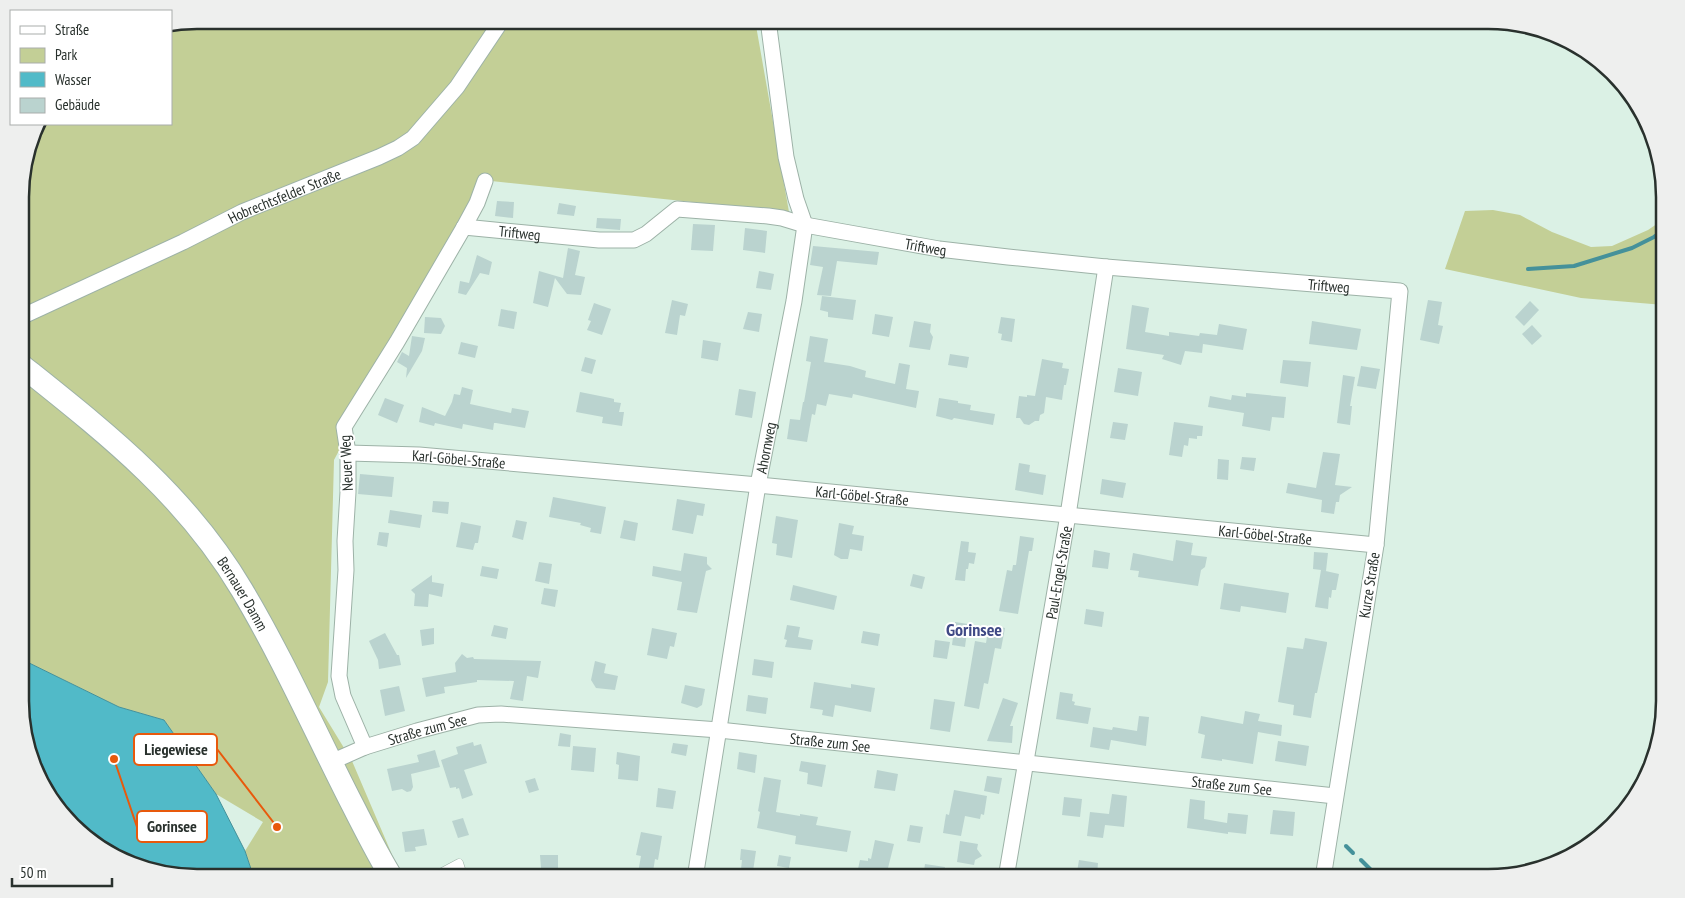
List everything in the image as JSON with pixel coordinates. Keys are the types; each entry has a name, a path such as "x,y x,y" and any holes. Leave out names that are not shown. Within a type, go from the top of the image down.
{"main road":[{"name":"Bernauer Damm","path":"29,371 84,415 140,464 179,504 198,528 242,590 387,869"}],"street":[{"name":"Hobrechtsfelder Straße","path":"29,313 183,242 242,212 402,146 413,138 457,87 496,29"},
{"name":"Ahornweg","path":"696,869 758,485 794,301 805,226 796,199 786,157 769,29"},
{"name":"Neuer Weg","path":"365,747 343,696 339,676 346,570 348,453 344,427 397,342 464,227 477,203 485,181"},
{"name":"Triftweg","path":"464,227 599,240 634,240 646,234 677,209 782,218 805,226 939,249 1106,267 1400,291"},
{"name":"Paul-Engel-Straße","path":"1008,869 1068,515 1106,267"},
{"name":"Kurze Straße","path":"1324,869 1376,544 1400,291"},
{"name":"Karl-Göbel-Straße","path":"348,453 429,456 758,485 1376,544"},
{"name":"Straße zum See","path":"331,762 365,747 417,731 478,715 501,714 719,730 1335,796"}],"lane":[{"path":"448,869 459,863 461,869"}],"green space":[{"path":"757,29 789,212 482,180 334,460 328,682 319,707 352,761 398,869 251,869 245,851 263,822 216,794 164,720 119,707 29,663 29,186 34,153 45,125 172,125 172,31 175,30"},
{"path":"1493,210 1520,215 1552,232 1591,247 1612,246 1656,224 1656,304 1581,298 1445,269 1465,211"}],"water":[{"path":"29,663 119,707 164,720 216,794 245,851 251,869 175,868 143,860 123,852 95,835 63,803 51,785 34,745 30,723"}],"building":[{"path":"497,201 514,202 513,218 495,216"},
{"path":"559,203 576,206 574,216 557,214"},
{"path":"597,218 621,219 620,230 596,228"},
{"path":"693,224 715,225 713,251 691,250"},
{"path":"745,228 767,231 765,253 743,250"},
{"path":"813,246 879,252 877,265 837,261 831,296 817,295 823,267 810,265"},
{"path":"568,248 580,251 575,275 585,277 581,295 567,294 555,278 548,307 533,303 539,271 563,278"},
{"path":"477,255 492,262 489,275 480,273 466,295 458,293 460,281 469,283"},
{"path":"759,271 774,274 771,290 756,288"},
{"path":"822,296 856,300 853,320 828,317 828,312 820,310"},
{"path":"672,300 688,304 685,316 680,315 677,335 665,333"},
{"path":"1428,300 1442,302 1438,325 1443,326 1439,344 1420,340"},
{"path":"1530,301 1539,310 1524,326 1515,317"},
{"path":"594,303 611,309 602,335 587,330 591,321 588,320"},
{"path":"1132,305 1149,308 1145,332 1169,336 1169,332 1199,336 1200,333 1217,335 1219,324 1247,329 1243,350 1203,344 1202,353 1185,351 1181,365 1162,359 1164,355 1126,349"},
{"path":"501,309 517,312 514,329 498,326"},
{"path":"748,312 762,314 759,332 743,329"},
{"path":"875,314 893,317 889,337 872,334"},
{"path":"425,317 441,318 445,326 441,334 424,333"},
{"path":"1001,317 1015,319 1012,342 1001,340 1002,334 998,333"},
{"path":"914,321 931,324 930,332 933,337 930,350 909,347"},
{"path":"1312,321 1361,329 1357,350 1309,344"},
{"path":"1532,325 1542,336 1532,345 1522,334"},
{"path":"412,336 425,338 422,351 406,378 407,368 397,362 402,352 409,356"},
{"path":"810,336 828,339 824,362 850,366 866,371 865,377 895,384 899,363 910,365 906,389 919,391 916,408 853,394 852,398 829,394 826,406 817,404 815,415 812,414 807,442 787,439 790,419 800,420 811,362 806,361"},
{"path":"703,340 721,343 718,361 701,358"},
{"path":"461,342 478,346 475,358 458,354"},
{"path":"950,354 969,357 967,368 948,365"},
{"path":"585,357 596,360 592,374 581,371"},
{"path":"1042,359 1063,363 1062,368 1069,369 1062,400 1046,397 1044,413 1040,415 1039,421 1029,425 1024,424 1020,418 1016,418 1019,396 1035,396"},
{"path":"1283,360 1311,362 1308,387 1280,383"},
{"path":"1361,366 1380,369 1376,389 1357,386"},
{"path":"1118,368 1142,372 1138,396 1114,392"},
{"path":"1343,375 1355,377 1350,406 1352,406 1350,425 1337,423"},
{"path":"462,387 473,390 470,404 511,413 512,408 529,411 525,428 494,423 493,430 463,424 462,429 435,423 434,426 419,422 422,407 445,416 454,394 460,395"},
{"path":"739,389 756,392 752,418 735,415"},
{"path":"580,392 614,399 614,402 621,403 619,412 624,412 622,426 602,423 603,417 576,412"},
{"path":"1246,393 1286,397 1284,418 1272,417 1270,431 1242,426 1244,413 1208,407 1210,396 1231,400 1232,395 1246,397"},
{"path":"385,398 404,405 397,423 378,415"},
{"path":"939,398 971,405 970,410 995,414 993,425 936,416"},
{"path":"1113,422 1128,424 1125,440 1110,438"},
{"path":"1174,422 1203,426 1202,436 1197,436 1197,439 1189,438 1188,446 1184,445 1182,457 1169,455"},
{"path":"1323,452 1340,454 1335,485 1352,487 1340,495 1339,502 1336,502 1334,514 1321,512 1322,500 1286,493 1288,483 1316,488"},
{"path":"1242,457 1256,458 1254,471 1240,469"},
{"path":"1218,459 1229,460 1228,480 1217,479"},
{"path":"1019,463 1030,465 1029,472 1046,475 1043,495 1015,490"},
{"path":"360,474 394,477 392,497 358,494"},
{"path":"1102,479 1126,483 1123,498 1100,494"},
{"path":"553,497 606,507 601,534 590,532 591,528 580,525 581,523 549,517"},
{"path":"677,499 705,504 703,516 697,515 693,534 672,530"},
{"path":"433,501 449,502 448,514 432,512"},
{"path":"390,510 422,515 420,528 388,523"},
{"path":"776,516 798,520 792,558 776,555 777,544 772,543"},
{"path":"516,520 527,522 523,540 512,537"},
{"path":"624,520 638,523 635,541 620,538"},
{"path":"461,522 481,526 478,543 475,543 473,550 456,547"},
{"path":"839,523 854,526 852,534 864,536 862,551 850,549 848,559 841,559 834,555"},
{"path":"379,532 389,533 387,547 377,545"},
{"path":"1020,536 1034,538 1032,551 1029,551 1018,614 999,611 1007,570 1012,571 1013,565 1016,565"},
{"path":"1176,540 1193,543 1191,555 1207,557 1205,567 1201,570 1198,586 1138,577 1139,571 1130,570 1133,553 1173,561"},
{"path":"961,541 969,542 968,552 976,553 974,564 969,563 968,569 966,569 965,581 955,580"},
{"path":"1094,550 1110,553 1108,569 1092,567"},
{"path":"1314,552 1328,553 1326,571 1313,569"},
{"path":"684,553 707,557 707,564 712,569 706,571 697,613 677,610 682,582 652,576 653,566 681,571"},
{"path":"539,562 552,564 549,584 535,581"},
{"path":"482,566 499,569 497,579 480,576"},
{"path":"1321,570 1339,574 1336,590 1332,590 1331,598 1329,597 1328,609 1315,607"},
{"path":"913,574 925,577 922,589 910,586"},
{"path":"432,575 432,582 444,584 442,597 429,594 428,607 414,606 415,594 411,590"},
{"path":"1224,583 1289,593 1286,613 1241,606 1240,612 1220,609"},
{"path":"793,585 837,596 834,610 790,600"},
{"path":"544,588 558,590 555,607 541,604"},
{"path":"1086,609 1104,612 1102,627 1084,624"},
{"path":"955,622 968,624 965,647 952,645"},
{"path":"494,625 508,628 506,639 491,636"},
{"path":"787,625 800,627 798,637 813,640 811,650 785,647 787,640 784,639"},
{"path":"989,625 1005,628 1001,649 995,648 988,684 984,683 979,709 964,706 975,641 986,643"},
{"path":"434,628 434,644 422,646 420,630"},
{"path":"652,628 677,633 674,647 670,646 667,659 647,655"},
{"path":"863,631 880,634 878,646 861,643"},
{"path":"385,633 397,655 399,655 401,665 379,669 378,660 369,641"},
{"path":"1305,638 1327,642 1311,718 1293,715 1294,705 1278,702 1287,647 1303,649"},
{"path":"935,640 950,642 947,659 933,657"},
{"path":"462,654 467,658 473,657 474,659 541,661 538,678 527,676 523,701 510,699 514,681 477,680 477,682 444,687 445,693 426,697 422,678 456,672 455,663"},
{"path":"754,659 774,662 772,678 752,675"},
{"path":"595,661 606,664 604,673 618,676 615,690 596,688 591,680"},
{"path":"814,682 851,688 851,684 875,688 871,712 835,705 833,717 822,715 823,710 810,708"},
{"path":"685,685 705,689 702,705 697,708 681,703"},
{"path":"399,686 405,711 385,716 380,690"},
{"path":"1060,692 1073,694 1072,701 1075,702 1074,705 1091,708 1088,724 1056,719"},
{"path":"748,695 768,698 766,714 746,711"},
{"path":"1003,698 1018,703 1010,726 1013,726 1012,743 987,741"},
{"path":"934,699 955,702 950,732 930,729"},
{"path":"1245,711 1260,714 1258,721 1282,725 1281,736 1258,732 1253,764 1201,758 1205,735 1198,733 1201,716 1243,724"},
{"path":"1139,716 1149,717 1146,746 1111,740 1109,750 1090,747 1093,727 1112,730 1113,727 1137,731"},
{"path":"560,733 571,735 570,747 558,746"},
{"path":"1278,741 1309,746 1306,766 1275,761"},
{"path":"473,742 474,746 481,744 487,763 464,770 473,795 462,799 459,788 450,788 441,760 458,754 456,747"},
{"path":"673,743 688,745 686,756 671,753"},
{"path":"573,746 596,748 594,772 571,770"},
{"path":"435,750 440,767 411,774 413,787 411,791 407,792 402,789 392,791 387,769 419,762 417,755"},
{"path":"617,752 640,756 638,781 618,779 619,765 616,764"},
{"path":"739,752 757,755 755,773 737,769"},
{"path":"801,761 826,765 822,787 807,784 808,773 799,771"},
{"path":"877,770 898,774 895,791 874,788"},
{"path":"987,776 1002,778 999,794 984,791"},
{"path":"764,777 781,780 776,812 818,817 816,825 851,831 847,852 795,844 796,836 757,828"},
{"path":"535,778 539,790 529,793 525,781"},
{"path":"658,788 676,791 673,809 656,807"},
{"path":"954,790 987,796 984,815 981,814 980,819 965,816 961,836 943,833 946,814 949,815"},
{"path":"1112,794 1127,796 1124,827 1105,825 1103,838 1087,836 1090,812 1109,814"},
{"path":"1064,797 1082,799 1080,817 1062,815"},
{"path":"1190,799 1205,801 1204,819 1227,823 1228,813 1248,815 1246,834 1228,832 1228,834 1187,828"},
{"path":"1273,810 1295,812 1293,836 1270,834"},
{"path":"463,818 469,835 458,838 452,821"},
{"path":"910,825 923,827 920,843 907,841"},
{"path":"424,829 427,845 415,847 416,851 405,852 402,832"},
{"path":"641,832 662,836 658,860 655,859 653,869 639,869 641,856 636,855"},
{"path":"875,840 894,844 888,869 858,869 860,860 868,861 868,858 871,859"},
{"path":"960,841 978,844 977,849 982,856 975,860 974,865 957,862"},
{"path":"741,849 756,851 753,869 741,869 742,860 740,860"},
{"path":"540,855 558,855 558,868 541,868"},
{"path":"779,855 791,857 789,868 777,866"},
{"path":"1079,860 1098,863 1098,869 1078,869"},
{"path":"925,864 945,867 945,869 924,869"}],"waterway":[{"path":"1528,269 1574,266 1632,248 1656,236"},
{"path":"1346,846 1353,853"},
{"path":"1361,860 1370,869"}],"place":[{"name":"Gorinsee","path":"114,759"},
{"name":"Liegewiese","path":"277,827"}],"district":[{"name":"Gorinsee","path":"974,629"}]}
